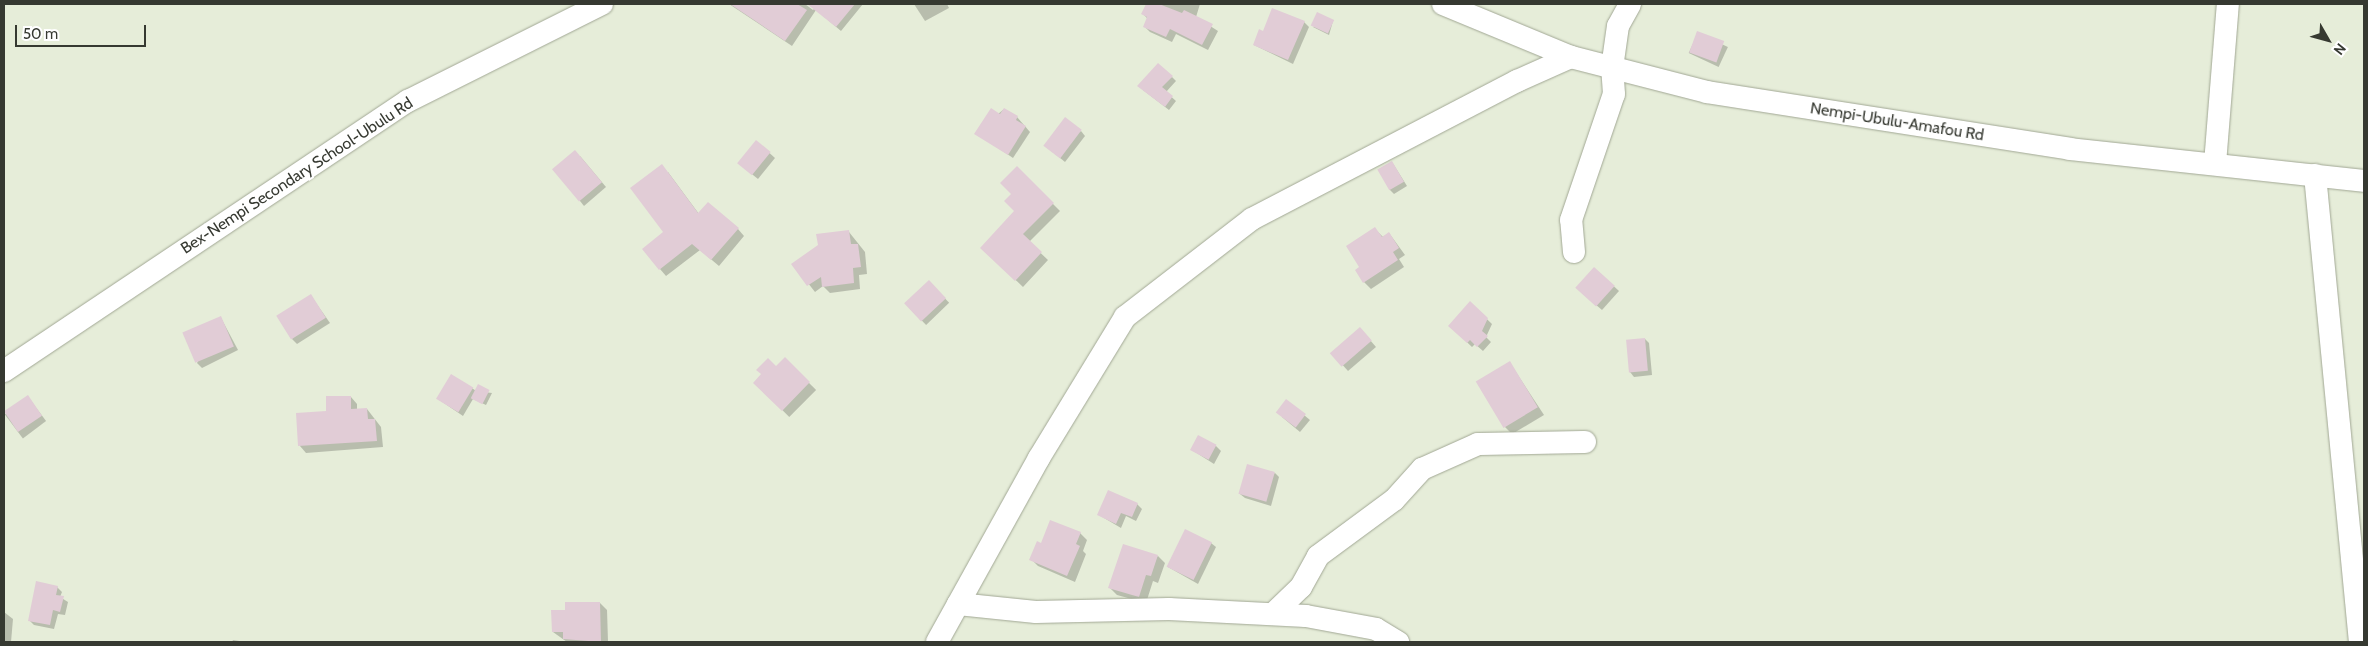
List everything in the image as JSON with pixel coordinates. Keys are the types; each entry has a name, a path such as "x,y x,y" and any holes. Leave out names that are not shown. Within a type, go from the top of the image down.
{"street":[{"name":"Bex-Nempi Secondary School-Ubulu Rd","path":"4,371 408,101 602,4"},
{"name":"Nempi-Ubulu-Amafou Rd","path":"1443,4 1571,57 1707,92 2070,149 2364,181"},
{"path":"1574,252 1571,220 1614,94 1612,68 1618,26 1630,4"},
{"path":"2215,164 2228,4"},
{"path":"937,642 1039,458 1125,317 1252,219 1517,80 1571,57"},
{"path":"2315,175 2360,642"},
{"path":"1273,614 1302,587 1318,556 1394,500 1422,469 1478,444 1585,442"},
{"path":"958,604 1036,612 1169,609 1306,616 1376,629 1398,642"}],"building":[{"path":"730,4 797,4 807,10 785,41"},
{"path":"807,4 855,4 836,27"},
{"path":"1146,4 1159,4 1182,13 1184,10 1213,24 1202,45 1170,29 1166,37 1143,27 1147,17 1141,14"},
{"path":"1272,8 1305,21 1288,60 1253,45 1259,29 1263,31"},
{"path":"1317,12 1334,20 1328,34 1311,26"},
{"path":"1697,31 1724,41 1716,63 1689,53"},
{"path":"1158,63 1173,76 1162,87 1173,96 1165,107 1137,86"},
{"path":"991,108 1000,114 1004,108 1018,116 1016,120 1026,126 1008,155 974,134"},
{"path":"1065,117 1082,130 1060,158 1043,146"},
{"path":"756,140 771,152 752,175 737,163"},
{"path":"575,150 602,182 579,201 552,169"},
{"path":"1392,161 1404,182 1389,190 1377,170"},
{"path":"662,164 698,213 708,202 739,228 711,260 692,244 659,270 642,249 663,232 630,188"},
{"path":"1017,166 1054,203 1023,234 1042,252 1015,281 980,248 1014,211 1004,201 1011,194 1000,183"},
{"path":"1375,227 1382,237 1389,232 1399,248 1393,252 1398,260 1363,283 1355,270 1359,267 1346,246"},
{"path":"849,230 851,244 858,244 861,267 853,268 854,283 822,287 821,277 807,286 791,264 818,245 816,234"},
{"path":"1594,267 1615,286 1596,307 1575,288"},
{"path":"929,280 946,298 921,321 904,303"},
{"path":"311,294 326,318 291,339 276,316"},
{"path":"1470,301 1488,318 1482,331 1488,336 1477,347 1470,340 1467,343 1448,326"},
{"path":"221,316 234,346 195,363 182,332"},
{"path":"1360,327 1372,341 1342,367 1330,353"},
{"path":"1645,338 1648,371 1629,373 1626,340"},
{"path":"785,357 810,382 782,411 753,383 761,374 756,370 768,358 776,366"},
{"path":"1510,361 1538,407 1504,428 1476,382"},
{"path":"451,374 473,387 458,412 436,399"},
{"path":"478,384 490,390 482,404 471,398"},
{"path":"28,395 42,416 18,432 4,411"},
{"path":"326,396 351,396 351,409 367,408 368,419 375,419 377,441 298,446 296,413 326,411"},
{"path":"1286,399 1306,414 1296,428 1276,413"},
{"path":"1198,435 1217,445 1209,460 1190,450"},
{"path":"1247,464 1275,472 1266,502 1238,494"},
{"path":"1108,490 1138,503 1132,517 1121,513 1116,524 1097,515"},
{"path":"1050,520 1081,532 1076,544 1080,546 1067,576 1029,560 1037,541 1041,543"},
{"path":"1185,529 1212,542 1194,580 1167,567"},
{"path":"1123,544 1158,555 1151,576 1146,575 1139,597 1108,588"},
{"path":"36,581 58,586 56,595 64,596 60,612 53,610 50,625 28,621"},
{"path":"565,602 600,602 601,642 563,639 563,632 552,632 551,610 565,610"}]}
